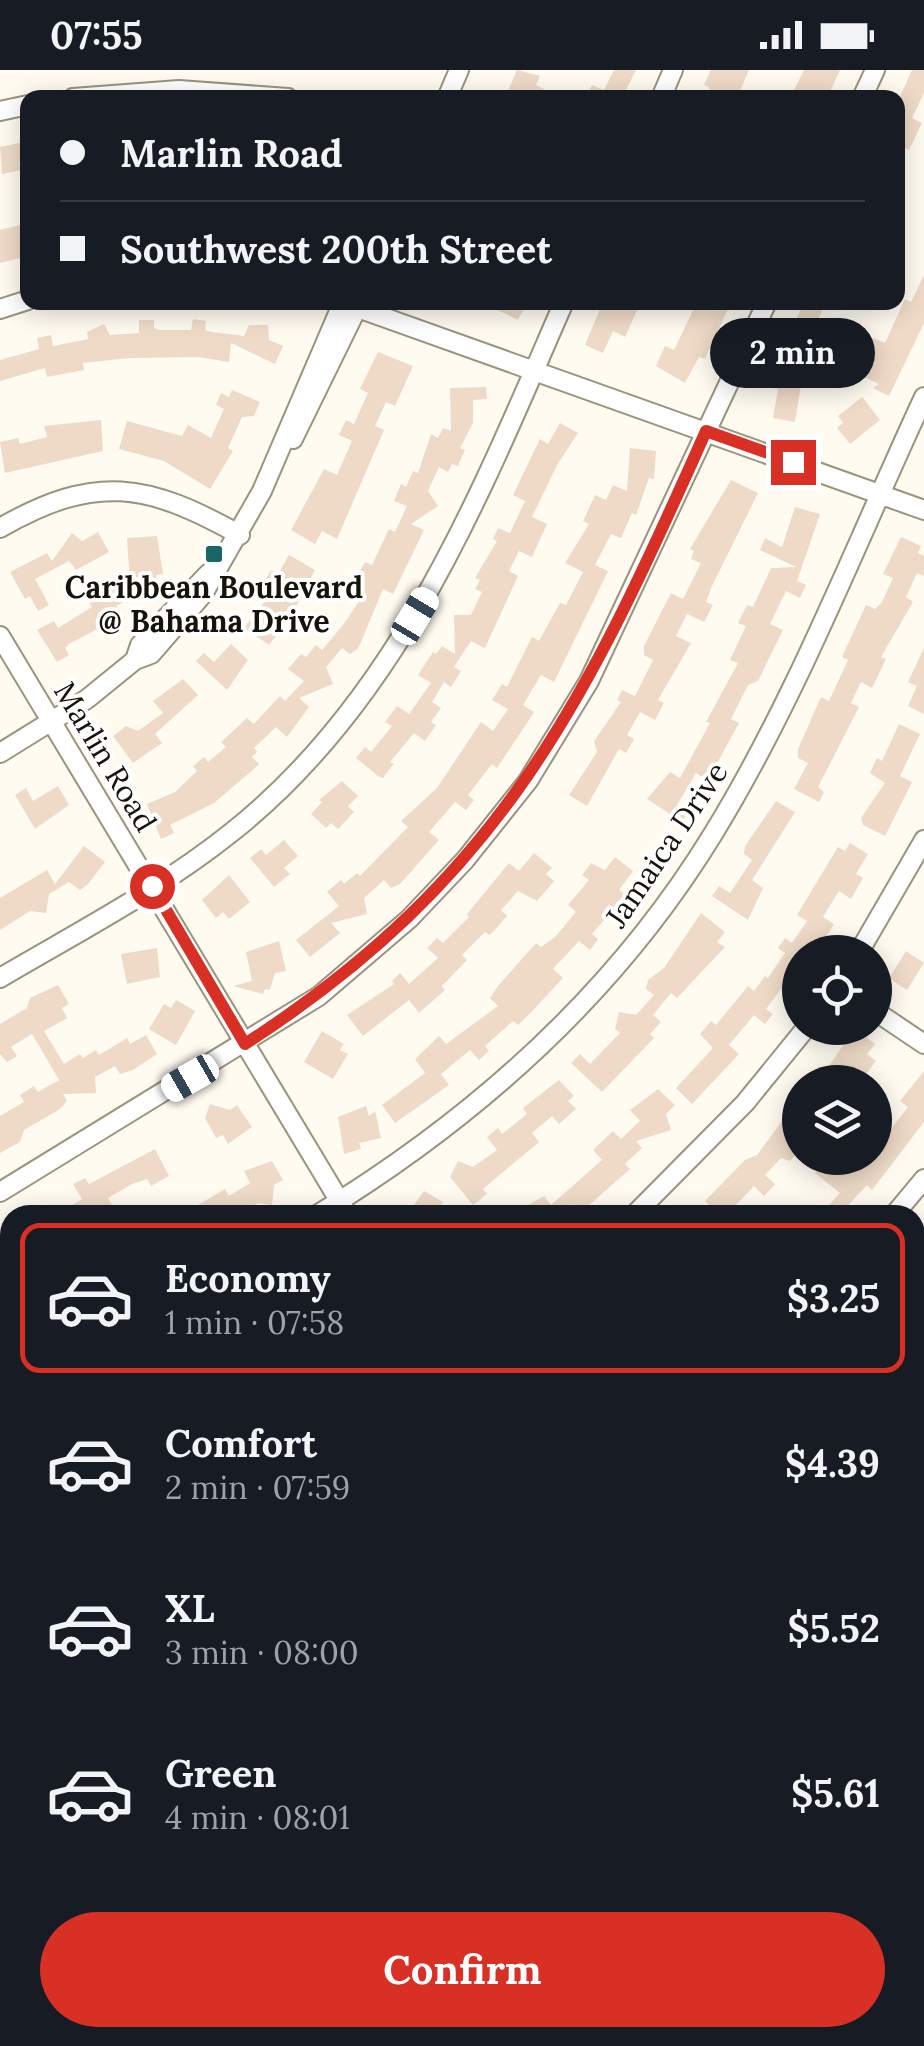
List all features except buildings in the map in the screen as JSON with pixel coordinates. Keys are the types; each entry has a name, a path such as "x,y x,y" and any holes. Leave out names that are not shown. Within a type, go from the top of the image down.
{"street":[{"path":"0,752 51,721 135,660 140,646 201,578 214,570 240,535 273,468 279,443 346,310"},
{"path":"366,310 924,510"},
{"path":"0,978 216,845 260,808 338,727 372,684 428,596 560,310"},
{"path":"0,1192 319,996 385,941 452,875 516,798 589,681 763,310"},
{"name":"Jamaica Drive","path":"348,1205 444,1132 526,1061 593,993 655,918 714,834 752,765 924,397"},
{"path":"0,528 68,498 124,490 177,502 240,535"},
{"name":"Marlin Road","path":"0,636 342,1205"},
{"path":"869,935 924,840"},
{"path":"892,1022 924,1044"},
{"path":"644,1205 746,1103 792,1045"}],"place":[{"name":"Caribbean Boulevard @ Bahama Drive","path":"214,554"}],"route":[{"path":"152,886 245,1044 309,1003 377,948 441,888 528,781 604,652 706,431 793,462"}]}
